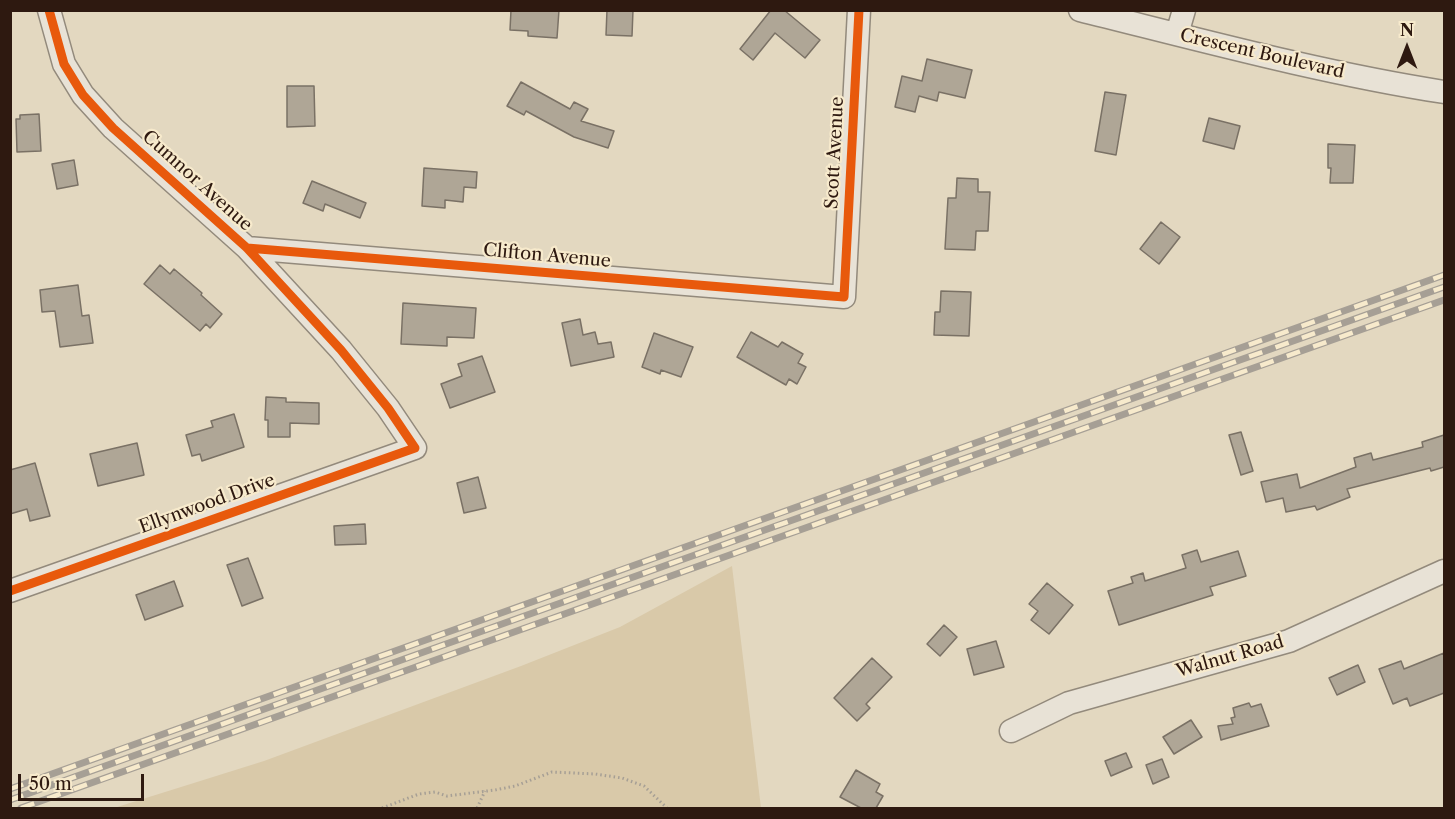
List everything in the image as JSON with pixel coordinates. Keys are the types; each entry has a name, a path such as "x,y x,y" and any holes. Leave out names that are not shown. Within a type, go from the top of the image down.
{"street":[{"name":"Cumnor Avenue","path":"48,10 64,64 83,94 113,128 247,248 341,350 388,408 415,448"},
{"name":"Scott Avenue","path":"844,297 859,10"},
{"name":"Crescent Boulevard","path":"1080,10 1359,77 1444,92"},
{"path":"1177,34 1184,10"},
{"name":"Clifton Avenue","path":"247,248 844,297"},
{"name":"Ellynwood Drive","path":"10,591 415,448"},
{"name":"Walnut Road","path":"1011,731 1070,703 1117,688 1249,654 1288,641 1444,571"}],"path":[{"path":"382,808 419,794 435,792 447,796 485,791 515,786 552,772 622,778 644,786 667,808"},
{"path":"477,808 485,791"}],"shaded area":[{"path":"732,566 761,808 114,808 264,761 521,666 620,627"}],"building":[{"path":"511,10 559,10 557,38 528,36 528,31 510,30"},
{"path":"607,10 633,10 632,36 606,35"},
{"path":"771,10 784,10 820,40 805,58 775,33 753,60 740,49"},
{"path":"927,59 972,70 965,98 939,92 937,101 919,96 915,112 895,107 902,76 922,81"},
{"path":"521,82 570,109 574,102 588,109 581,121 614,131 608,148 574,137 526,111 524,115 507,106"},
{"path":"287,86 314,86 315,126 287,127"},
{"path":"1105,92 1126,95 1116,155 1095,151"},
{"path":"39,114 41,151 17,152 16,119 20,119 20,115"},
{"path":"1209,118 1240,126 1234,149 1203,141"},
{"path":"1328,144 1355,145 1353,183 1330,183"},
{"path":"74,160 78,185 57,189 52,164"},
{"path":"424,168 477,172 476,188 464,187 463,202 445,200 445,208 422,206"},
{"path":"957,178 978,179 978,192 990,192 988,231 976,231 975,250 945,249 948,198 956,198"},
{"path":"312,181 366,203 360,218 325,204 323,211 303,203"},
{"path":"1161,222 1180,237 1159,264 1140,249"},
{"path":"160,265 170,274 174,269 222,314 210,328 206,324 200,331 144,284"},
{"path":"78,285 82,316 89,315 93,343 60,347 55,311 42,312 40,290"},
{"path":"941,291 971,292 969,336 934,335 935,312 940,312"},
{"path":"403,303 476,308 474,338 447,337 447,346 401,344"},
{"path":"580,319 583,335 595,332 598,344 611,342 614,357 571,366 562,323"},
{"path":"751,332 778,347 782,342 803,354 798,363 806,367 797,384 789,379 786,385 737,357"},
{"path":"654,333 693,347 681,377 661,370 660,374 642,367"},
{"path":"482,356 495,392 450,408 441,384 462,376 458,364"},
{"path":"266,397 286,398 286,402 319,403 319,424 290,423 290,437 268,437 268,420 265,420"},
{"path":"234,414 244,447 202,461 200,454 192,456 186,435 213,427 211,421"},
{"path":"1241,432 1253,471 1241,475 1229,435"},
{"path":"1444,435 1444,467 1431,471 1430,468 1347,489 1350,497 1317,510 1315,506 1286,512 1283,498 1266,502 1261,482 1297,474 1300,488 1356,467 1354,458 1371,453 1373,460 1423,447 1422,442"},
{"path":"137,443 144,475 98,486 90,454"},
{"path":"35,463 50,516 30,521 27,509 10,514 10,470"},
{"path":"478,477 486,508 464,513 457,483"},
{"path":"365,524 366,544 335,545 334,526"},
{"path":"1197,550 1201,562 1238,551 1246,576 1210,587 1213,595 1119,625 1108,591 1133,583 1131,577 1143,573 1145,581 1186,568 1182,555"},
{"path":"248,558 263,598 242,606 227,565"},
{"path":"174,581 183,606 145,620 136,595"},
{"path":"1047,583 1073,605 1049,634 1031,620 1038,611 1029,604"},
{"path":"944,625 957,637 940,656 927,644"},
{"path":"996,641 1004,667 974,675 967,649"},
{"path":"1444,653 1444,693 1410,706 1407,698 1393,704 1379,669 1401,661 1404,669"},
{"path":"872,658 892,677 866,704 870,708 857,721 834,698"},
{"path":"1358,665 1365,682 1337,695 1329,678"},
{"path":"1249,703 1251,707 1261,704 1269,726 1221,740 1218,726 1233,724 1231,718 1235,717 1233,708"},
{"path":"1191,720 1202,737 1174,754 1163,737"},
{"path":"1126,753 1132,767 1111,776 1105,761"},
{"path":"1162,759 1169,777 1153,784 1146,765"},
{"path":"856,770 880,784 876,792 883,796 876,808 861,808 840,797"}],"railway":[{"path":"10,789 1444,275"},
{"path":"10,800 1444,287"},
{"path":"21,808 1444,300"}],"cycle path":[{"path":"10,591 415,448 388,408 341,350 247,248 113,128 83,95 64,64 49,10"},
{"path":"247,248 844,297 859,10"}]}
